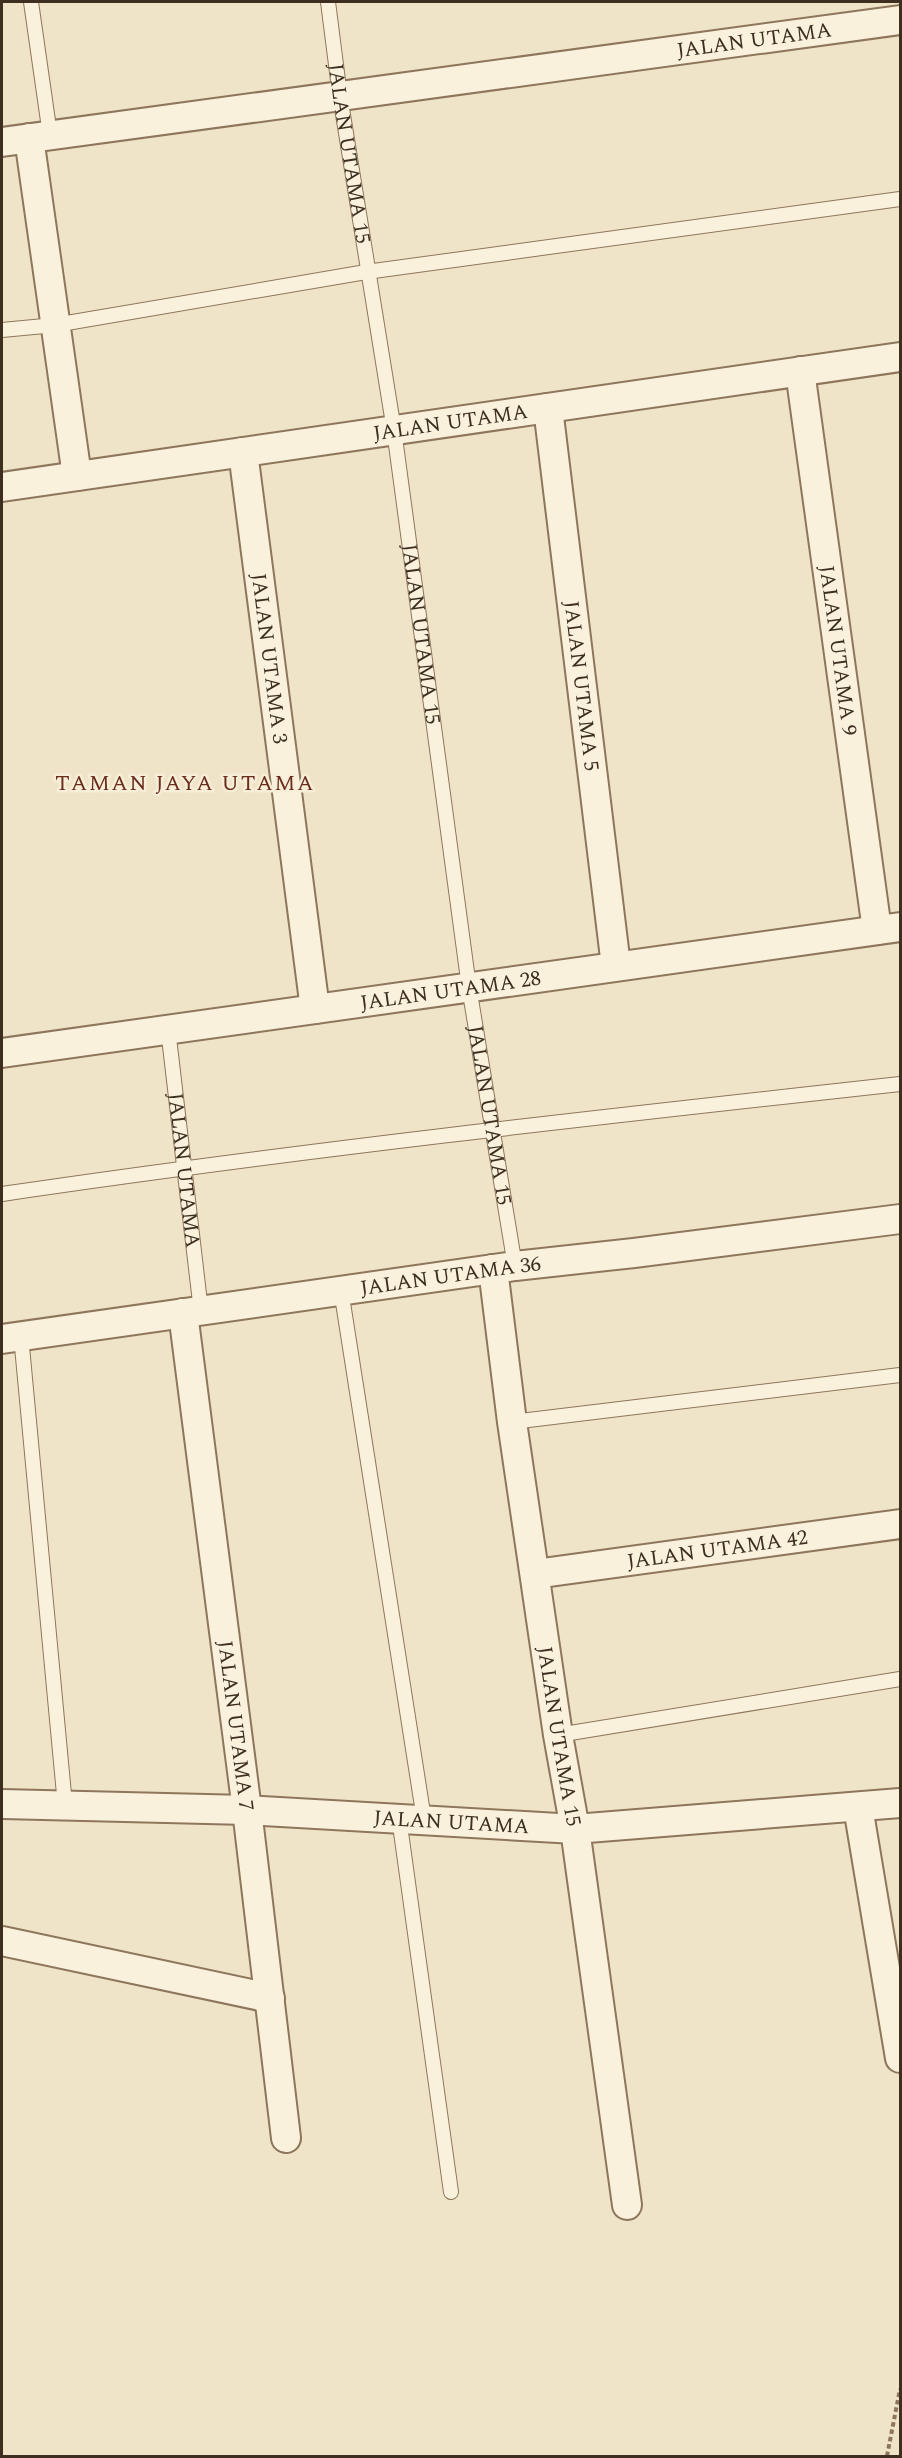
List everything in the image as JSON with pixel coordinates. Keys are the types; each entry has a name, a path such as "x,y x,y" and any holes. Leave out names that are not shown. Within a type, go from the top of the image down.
{"street":[{"name":"JALAN UTAMA","path":"27,138 900,20"},
{"path":"27,138 77,476"},
{"name":"JALAN UTAMA","path":"2,487 900,357"},
{"name":"JALAN UTAMA 9","path":"800,371 889,928"},
{"name":"JALAN UTAMA 5","path":"548,408 616,966"},
{"name":"JALAN UTAMA 3","path":"243,452 315,1009"},
{"name":"JALAN UTAMA 28","path":"2,1053 889,928"},
{"name":"JALAN UTAMA 36","path":"11,1338 504,1268 900,1219"},
{"name":"JALAN UTAMA 15","path":"504,1268 512,1422 558,1735 575,1829 627,2205"},
{"name":"JALAN UTAMA 7","path":"192,1312 286,2138"},
{"name":"JALAN UTAMA 42","path":"535,1574 900,1524"},
{"name":"JALAN UTAMA","path":"2,1804 248,1810 575,1829 900,1803"},
{"path":"858,1807 900,2058"},
{"path":"2,1941 270,1998"}],"lane":[{"path":"27,138 31,2"},
{"name":"JALAN UTAMA 15","path":"328,2 366,272 394,430 469,987 493,1129 504,1268"},
{"path":"2,330 55,325 366,272 900,199"},
{"name":"JALAN UTAMA","path":"168,1029 185,1167 192,1312"},
{"path":"2,1194 185,1167 493,1129 900,1084"},
{"path":"341,1290 411,1819 451,2192"},
{"path":"11,1338 65,1805"},
{"path":"512,1422 900,1375"},
{"path":"558,1735 900,1679"}],"path":[{"path":"886,2457 900,2389"}],"district":[{"name":"TAMAN JAYA UTAMA","path":"185,782"}]}
